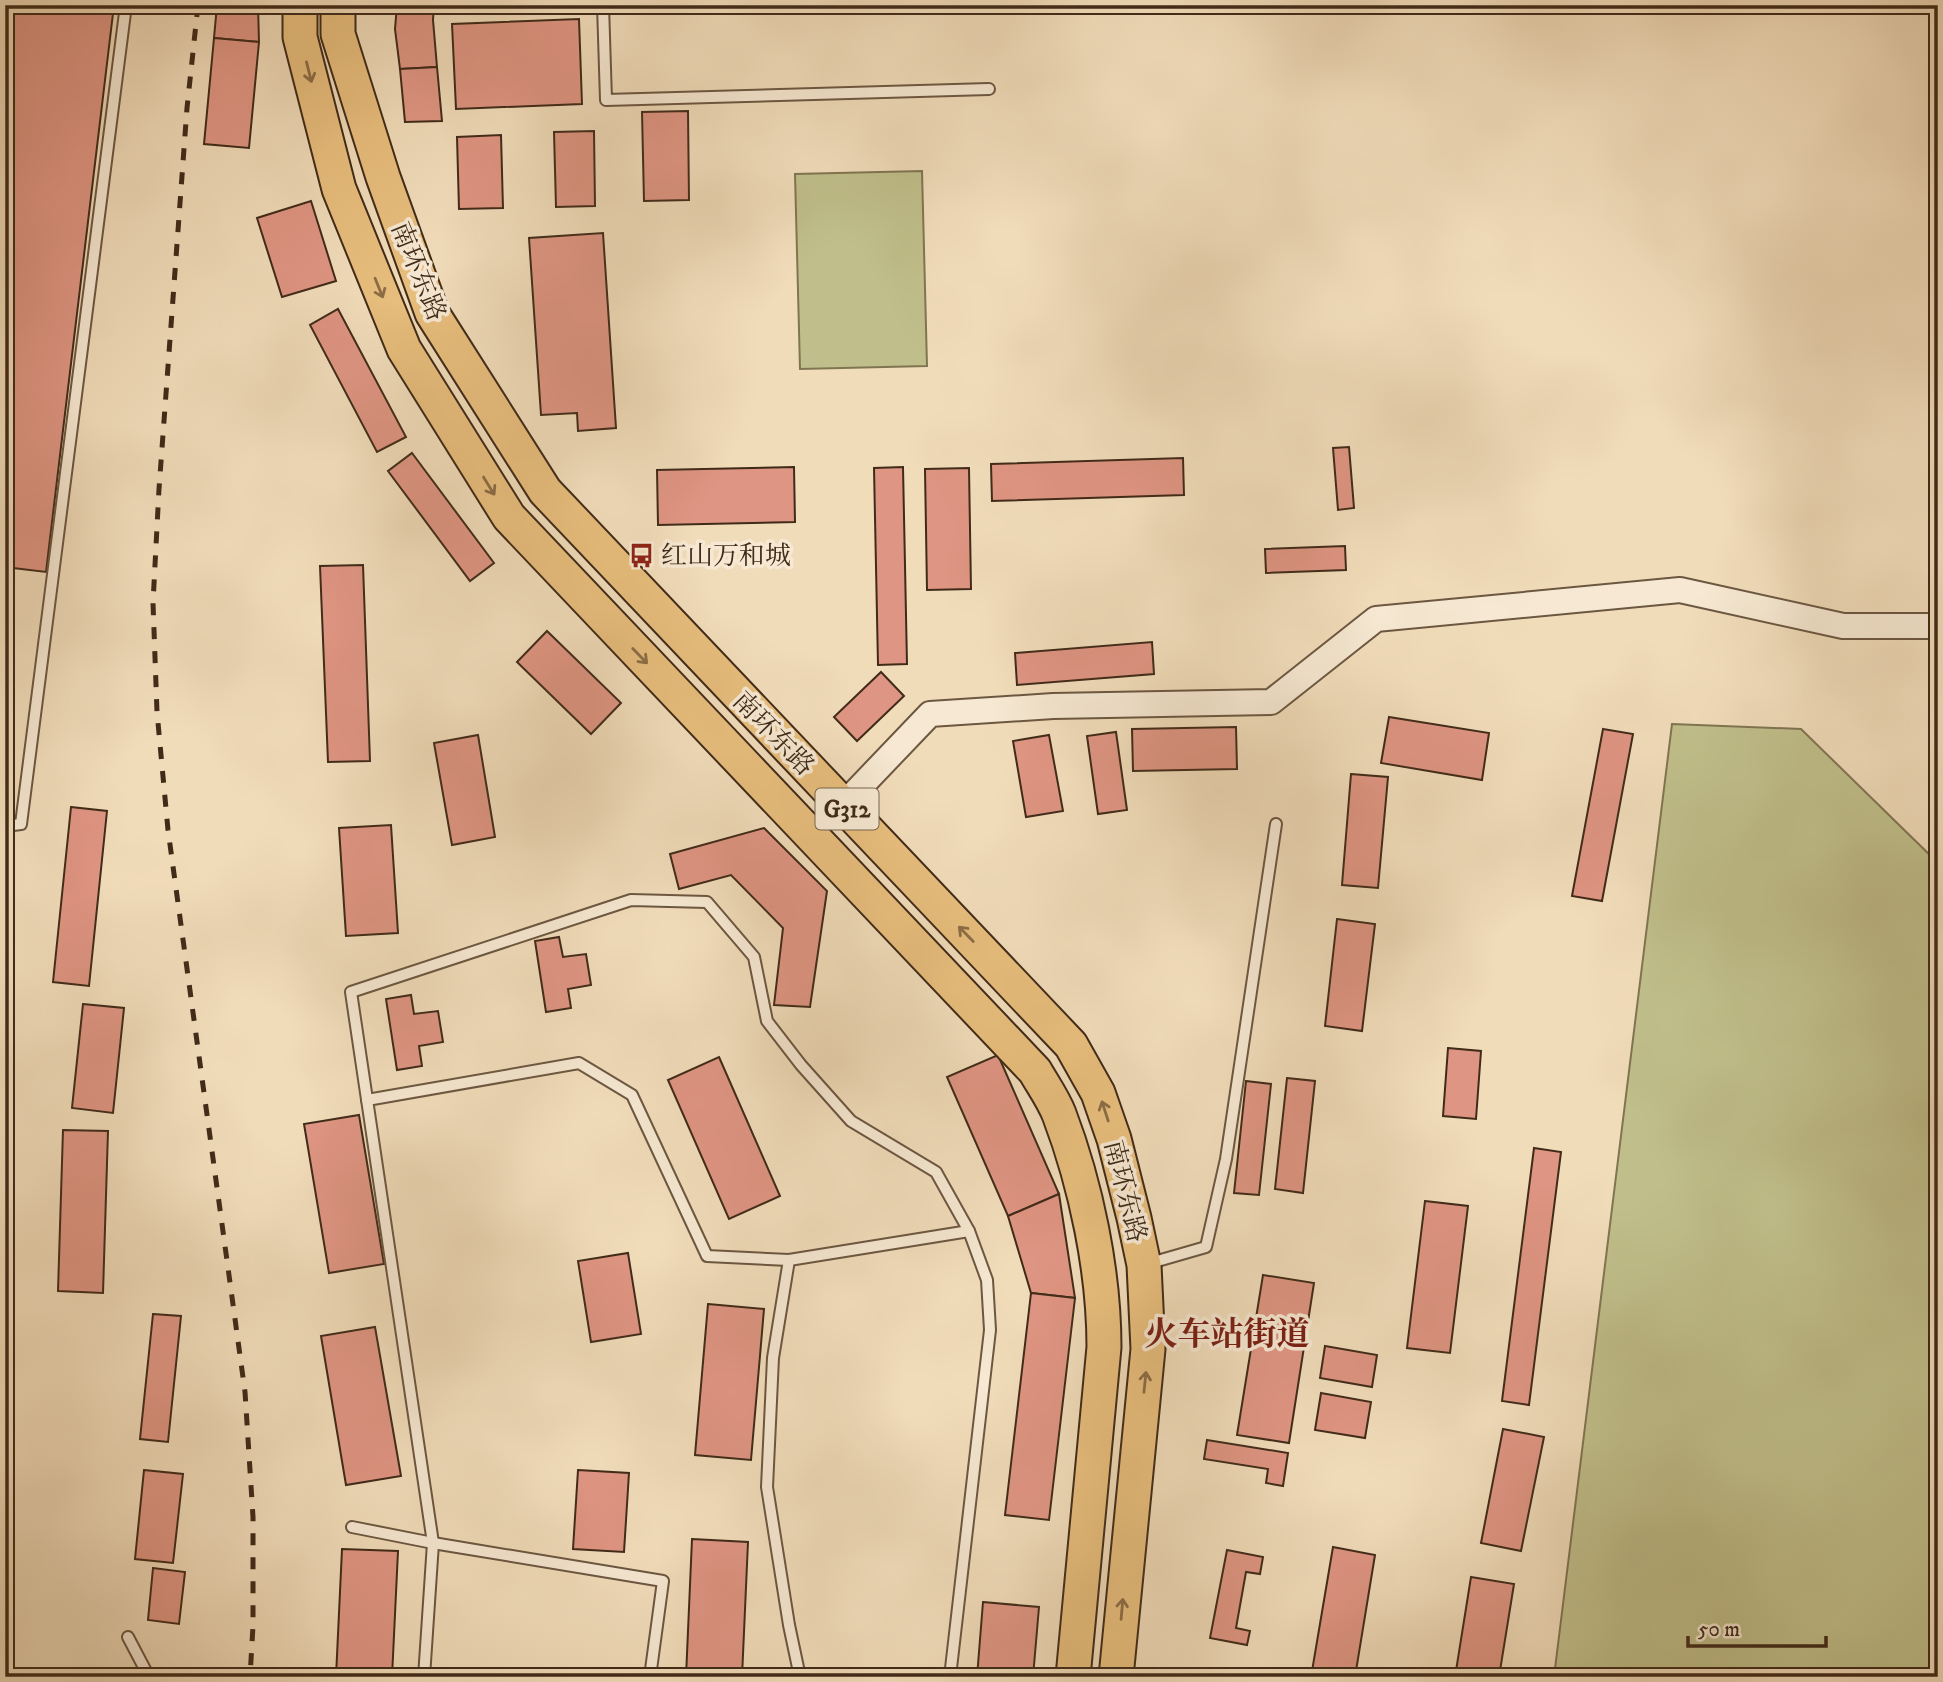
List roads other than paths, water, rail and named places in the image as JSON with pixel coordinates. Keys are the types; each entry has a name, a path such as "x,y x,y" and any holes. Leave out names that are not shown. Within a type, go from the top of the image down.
{"highway":[{"name":"南环东路","path":"300,5 300,37 344,201 404,349 509,517 1035,1071 1058,1111 1091,1228 1100,1271 1104,1317 1104,1347 1073,1677"},
{"name":"南环东路","path":"338,5 338,34 383,177 432,313 545,491 1071,1045 1098,1093 1114,1139 1144,1265 1148,1349 1116,1677"}],"street":[{"path":"843,805 930,714 1053,706 1271,702 1376,619 1680,590 1843,626 1938,626"}],"lane":[{"path":"5,825 21,824 126,5"},
{"path":"603,5 606,100 989,89"},
{"path":"1144,1265 1206,1248 1226,1159 1276,824"},
{"path":"424,1677 433,1543 351,992 631,900 707,902 754,957 767,1021 801,1065 852,1121 936,1172 969,1231 987,1280 990,1330 950,1677"},
{"path":"367,1100 579,1063 632,1095 707,1256 789,1260 969,1231"},
{"path":"789,1260 773,1358 768,1487 789,1625 800,1677"},
{"path":"352,1527 663,1581 650,1677"},
{"path":"128,1637 149,1677"}],"railway":[{"path":"198,5 187,108 153,603 157,712 168,830 245,1392 253,1517 250,1677"}],"place":[{"name":"红山万和城","path":"641,555"}],"district":[{"name":"火车站街道","path":"1227,1333"}]}
